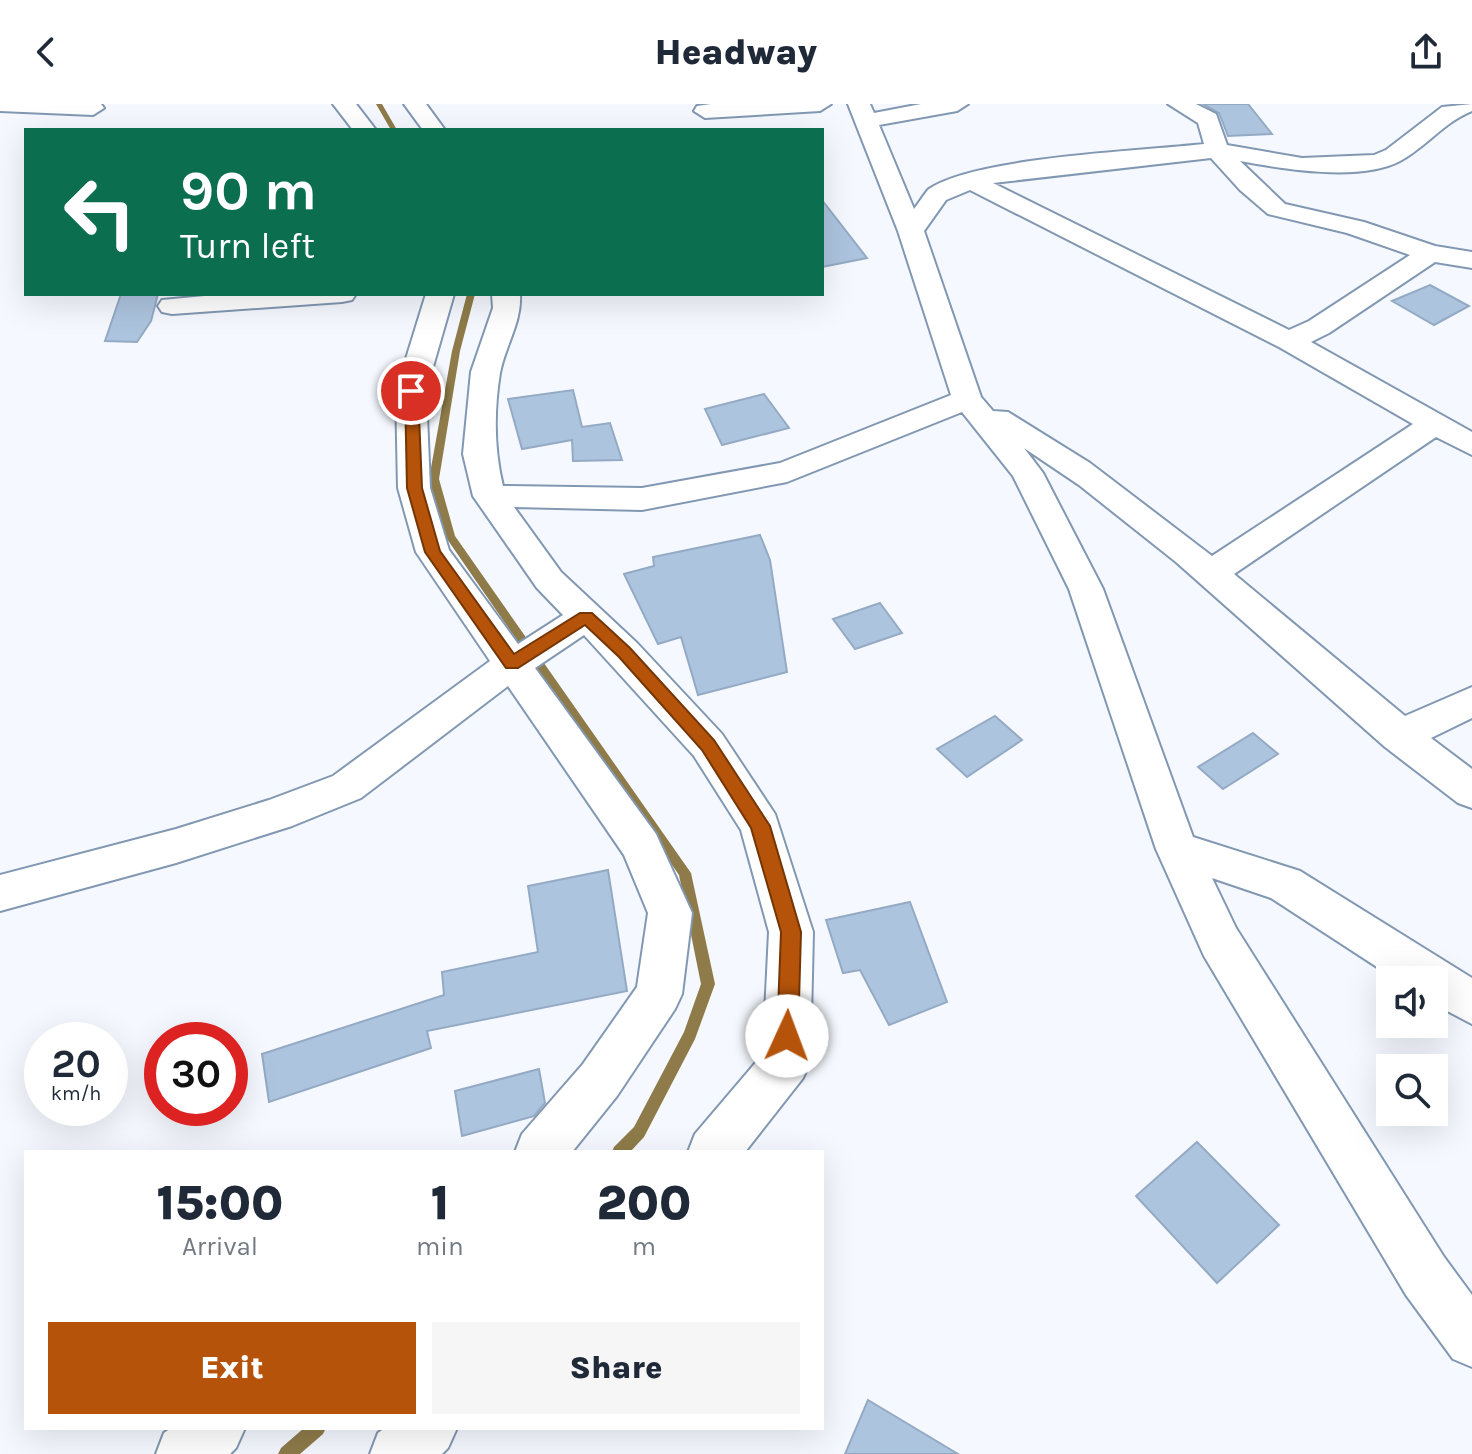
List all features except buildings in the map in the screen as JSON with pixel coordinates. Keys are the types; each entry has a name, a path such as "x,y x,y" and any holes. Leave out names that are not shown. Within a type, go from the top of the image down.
{"street":[{"path":"0,104 93,108"},
{"path":"344,104 363,128"},
{"path":"415,104 433,128"},
{"path":"706,115 820,104"},
{"path":"957,104 863,112 911,231 967,399 1027,473 1086,589 1177,849 1220,942 1425,1276 1472,1340"},
{"path":"1179,104 1208,119 1217,150 1249,185 1277,209 1355,227 1430,253 1472,260"},
{"path":"911,231 937,195 971,181 1008,172 1078,162 1217,150 1302,165 1378,162 1394,155 1450,112 1470,104"},
{"path":"971,181 1289,341 1472,445"},
{"path":"1289,341 1319,327 1430,253"},
{"path":"172,306 314,296"},
{"path":"439,296 411,391 414,488 433,552 516,661 641,846 670,913 659,994 600,1080 542,1150"},
{"path":"506,296 507,308 484,386 479,454 489,496 549,580 574,623 624,652 715,756 760,826 791,932 786,1062 715,1150"},
{"path":"489,496 642,499 787,472 901,429 967,399"},
{"path":"967,399 1089,477 1211,573 1399,736 1472,792"},
{"path":"1211,573 1433,425"},
{"path":"0,893 176,846 278,814 347,787 516,661 574,623"},
{"path":"1399,736 1472,701"},
{"path":"1177,849 1285,884 1472,1003"},
{"path":"185,1454 214,1430"},
{"path":"399,1454 426,1430"}],"waterway":[{"path":"379,104 393,128"},
{"path":"470,296 456,351 434,479 450,536 685,873 708,984 690,1034 639,1132 621,1150"},
{"path":"287,1454 315,1430"}],"route":[{"path":"411,391 414,488 433,552 512,664 562,629 586,617 624,652 708,745 760,826 791,932 787,1036"}]}
